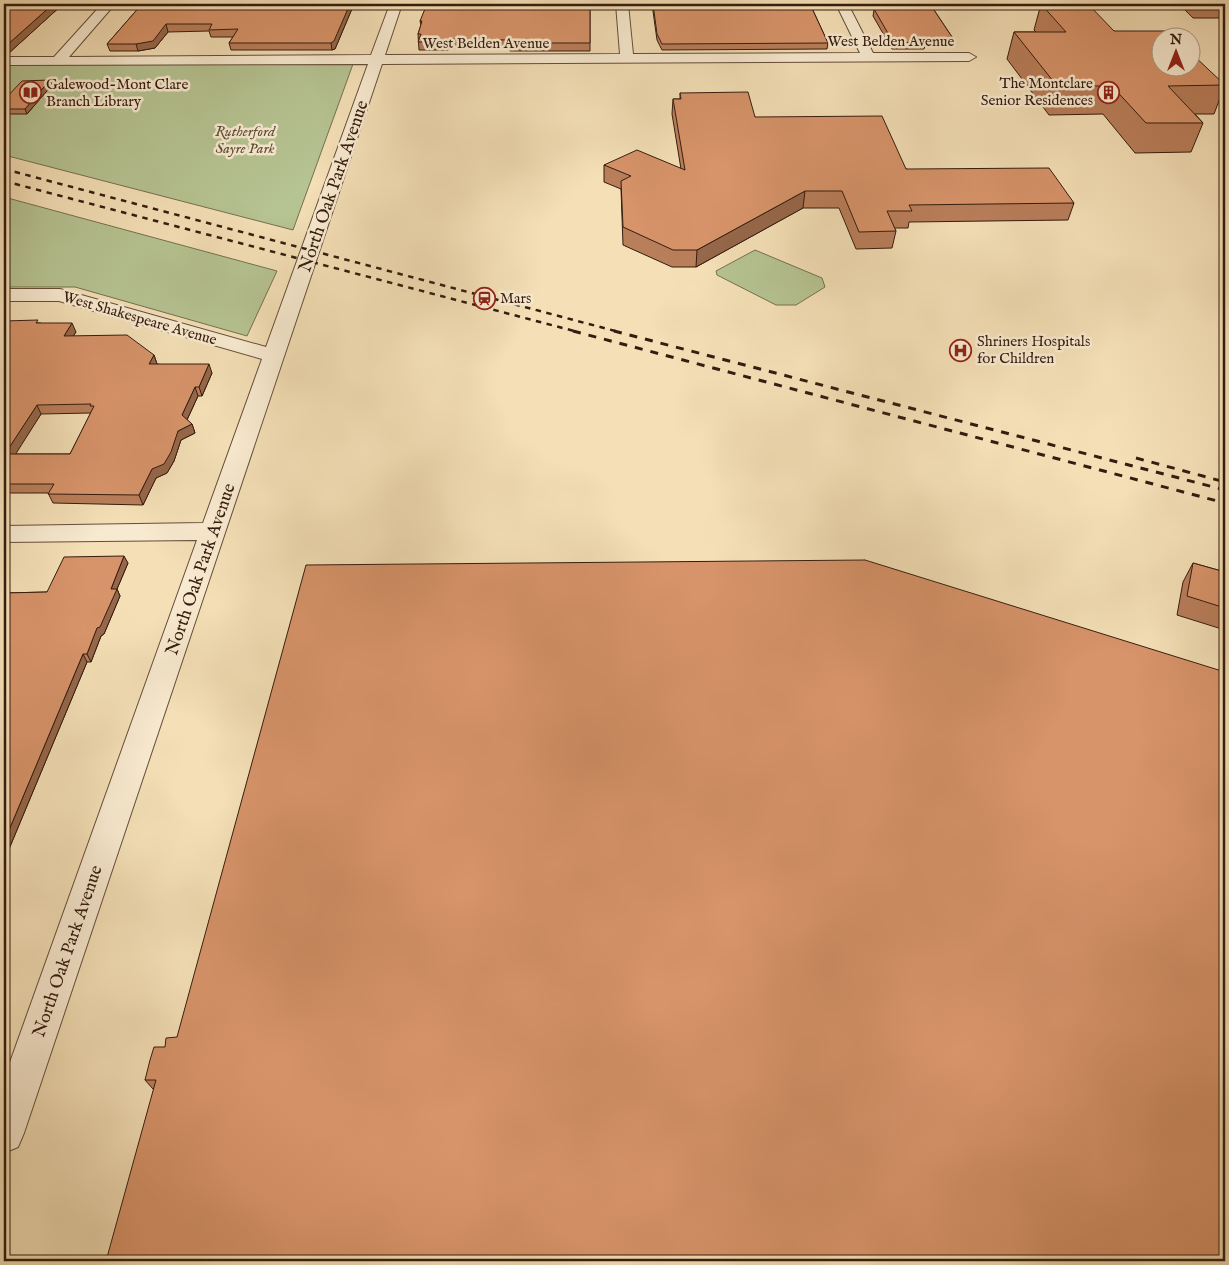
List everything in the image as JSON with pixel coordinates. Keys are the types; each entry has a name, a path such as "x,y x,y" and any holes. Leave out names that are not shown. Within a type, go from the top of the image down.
{"street":[{"path":"58,61 109,4"},
{"name":"North Oak Park Avenue","path":"4,1133 396,4"},
{"path":"622,4 627,59"},
{"path":"842,4 869,58"},
{"name":"West Belden Avenue","path":"4,62 969,57"},
{"name":"West Shakespeare Avenue","path":"4,295 60,295 274,356"},
{"path":"4,534 213,531"}],"green space":[{"name":"Rutherford Sayre Park","path":"353,64 293,230 4,155 4,65"},
{"path":"4,197 277,271 247,336 75,287 4,287"},
{"path":"755,250 822,278 825,287 796,305 776,305 717,275 716,271"}],"building":[{"path":"4,4 53,4 4,46"},
{"path":"142,4 350,4 334,41 331,43 229,43 238,29 209,30 212,24 166,24 153,41 136,44 107,44"},
{"path":"427,4 590,4 590,43 510,43 510,40 448,39 448,42 418,42 421,34 418,34 422,21 420,21"},
{"path":"653,4 810,4 828,43 662,44 657,34"},
{"path":"874,4 930,4 954,40 924,40 925,43 893,42 874,9 878,9"},
{"path":"1041,4 1088,4 1114,31 1152,31 1152,78 1202,78 1202,63 1225,85 1168,86 1203,123 1146,123 1112,86 1057,86 1014,32 1066,32"},
{"path":"1195,4 1225,4 1225,6 1197,6"},
{"path":"50,80 25,109 4,109 4,100 22,81"},
{"path":"748,92 755,117 882,116 906,169 1049,168 1074,203 909,205 912,211 887,211 896,231 859,232 842,191 805,191 697,250 673,250 623,227 621,181 631,176 604,165 637,150 685,170 673,99 681,99 680,93"},
{"path":"38,320 36,323 72,323 64,336 127,335 154,355 149,364 209,364 199,387 195,387 182,415 192,424 178,431 171,452 164,464 152,469 139,495 48,494 54,484 4,484 4,321","holes":["91,404 90,406 94,406 70,454 5,454 37,405"]},
{"path":"124,556 111,589 117,589 100,627 97,628 87,654 83,654 4,842 4,593 47,592 64,557"},
{"path":"865,560 1225,672 1225,1261 106,1261 156,1080 145,1080 150,1060 154,1047 165,1047 166,1038 177,1037 306,565"},
{"path":"1193,563 1225,572 1225,608 1187,596"}],"railway":[{"path":"4,169 619,332"},
{"path":"4,181 578,332"},
{"path":"573,331 1225,503"},
{"path":"614,331 1225,490"},
{"path":"1136,458 1225,482"}],"place":[{"name":"The Montclare Senior Residences","path":"1109,92"},
{"name":"Galewood-Mont Clare Branch Library","path":"30,93"},
{"name":"Mars","path":"484,298"},
{"name":"Shriners Hospitals for Children","path":"961,350"}]}
